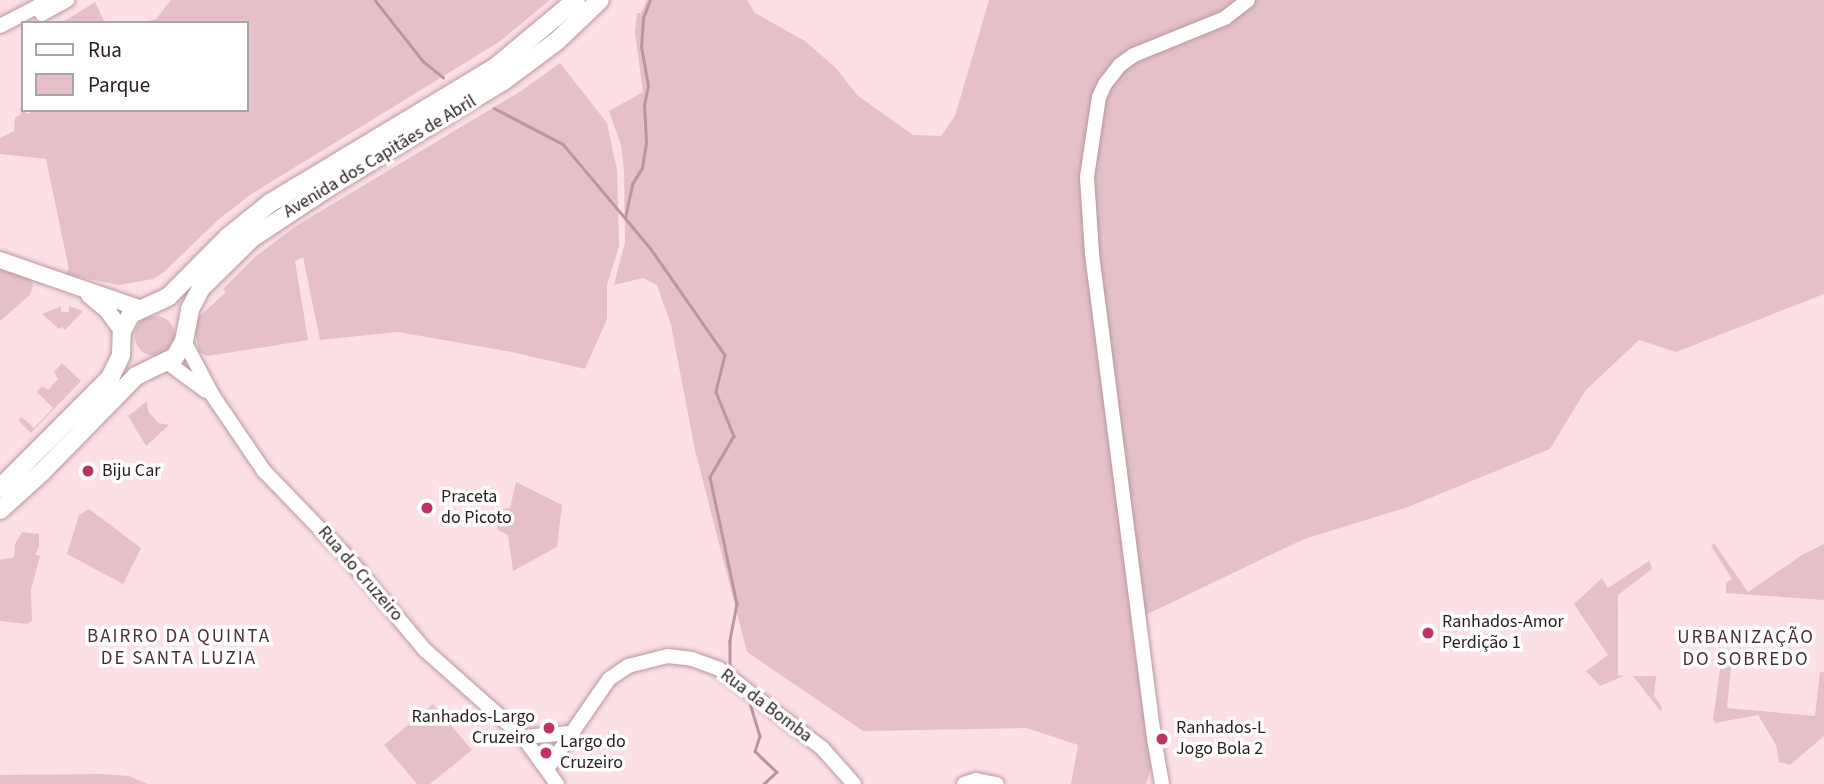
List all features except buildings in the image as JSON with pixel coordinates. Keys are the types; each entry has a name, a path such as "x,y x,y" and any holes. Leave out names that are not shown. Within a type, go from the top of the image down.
{"main road":[{"name":"Avenida dos Capitães de Abril","path":"0,488 110,378 121,355 122,336 131,314 168,297 237,229 270,203 497,66 576,0"},
{"name":"Avenida dos Capitães de Abril","path":"0,510 42,472 136,376 164,365 181,350 193,301 201,288 252,238 329,187 502,82 557,41 600,0"},
{"path":"0,260 81,289 144,307 168,309 181,323 184,336"},
{"path":"81,289 107,310 131,358 149,367 164,365"}],"street":[{"path":"0,26 50,0"},
{"path":"28,21 67,0"},
{"path":"1161,783 1092,253 1087,177 1099,97 1105,84 1120,65 1134,55 1225,18 1248,0"},
{"path":"0,36 21,25"},
{"name":"Rua do Cruzeiro","path":"184,336 213,396 264,471 348,558 425,650 523,737 557,784"},
{"name":"Rua do Cruzeiro","path":"164,365 213,396"},
{"name":"Rua da Bomba","path":"547,769 609,679 628,666 668,656 692,659 719,669 822,748 854,784"},
{"path":"523,737 571,733"},
{"path":"964,784 976,780 997,784"}],"green space":[{"path":"171,0 550,0 499,42 250,195 153,279 119,285 65,274 69,269 46,159 0,154 0,138 14,131 15,118 21,114 20,107 21,112 28,114 248,112 248,21 148,21 156,19"},
{"path":"647,0 747,0 755,13 805,41 836,68 857,95 913,135 941,136 955,116 989,0 1824,0 1824,294 1676,352 1639,340 1585,391 1550,449 1408,507 1304,539 1131,622 1151,768 1146,784 1071,784 1078,745 1027,728 863,731 747,652 695,450 671,325 657,285 643,278 614,285 625,242 624,171 621,145 609,111 643,92 635,33 637,13 641,13"},
{"path":"95,2 104,21 64,21"},
{"path":"560,63 607,123 617,170 619,246 607,285 607,319 585,369 512,352 398,332 320,340 303,257 295,261 308,340 208,356 199,352 195,332 198,318 226,292 223,289 256,256 296,226 521,91"},
{"path":"0,266 29,277 33,286 30,295 0,321"},
{"path":"61,306 61,312 69,312 69,306 83,311 65,330 62,327 59,329 42,314"},
{"path":"155,316 163,317 169,322 174,328 174,344 169,350 163,355 155,356 147,355 141,350 136,344 135,336 136,328 141,322 147,317"},
{"path":"62,363 81,381 31,433 18,420 22,417 34,428 53,408 37,392 42,386 48,390 58,379 54,372"},
{"path":"147,401 148,411 158,423 169,425 146,446 128,416"},
{"path":"516,482 562,505 557,547 513,571 508,535 498,530 495,522 467,519 467,515 495,517 501,509 510,508"},
{"path":"89,509 141,548 123,584 67,554 79,515"},
{"path":"22,532 39,534 39,547 35,555 40,556 31,590 32,621 27,624 0,621 0,560 14,557 15,544"},
{"path":"1714,543 1748,592 1802,555 1824,544 1824,600 1726,593 1726,583 1732,579 1711,546"},
{"path":"1649,561 1652,569 1618,595 1618,675 1624,676 1600,686 1586,671 1608,655 1574,604 1602,578 1608,588"},
{"path":"1721,663 1731,664 1727,708 1815,716 1820,672 1824,672 1824,736 1790,765 1779,762 1776,745 1758,715 1715,723 1713,719"},
{"path":"1633,676 1656,676 1654,696 1662,707 1661,712"},
{"path":"433,704 472,750 430,784 417,784 384,745"},
{"path":"0,775 129,776 148,784 0,784"}],"waterway":[{"path":"375,0 423,61 443,77"},
{"path":"625,218 632,184 642,168 646,142 644,105 648,86 641,48 643,18 650,0"},
{"path":"494,108 563,144 651,249 725,355 716,392 734,436 710,477 737,604 730,641 730,665 735,674"},
{"path":"749,700 760,736 755,751 777,772 764,784"}],"place":[{"name":"Biju Car","path":"88,471"},
{"name":"Praceta do Picoto","path":"427,508"},
{"name":"Ranhados-Amor Perdição 1","path":"1428,633"},
{"name":"Ranhados-Largo Cruzeiro","path":"549,728"},
{"name":"Ranhados-L Jogo Bola 2","path":"1162,739"},
{"name":"Largo do Cruzeiro","path":"546,753"}],"district":[{"name":"BAIRRO DA QUINTA DE SANTA LUZIA","path":"179,648"},
{"name":"URBANIZAÇÃO DO SOBREDO","path":"1746,649"}]}
